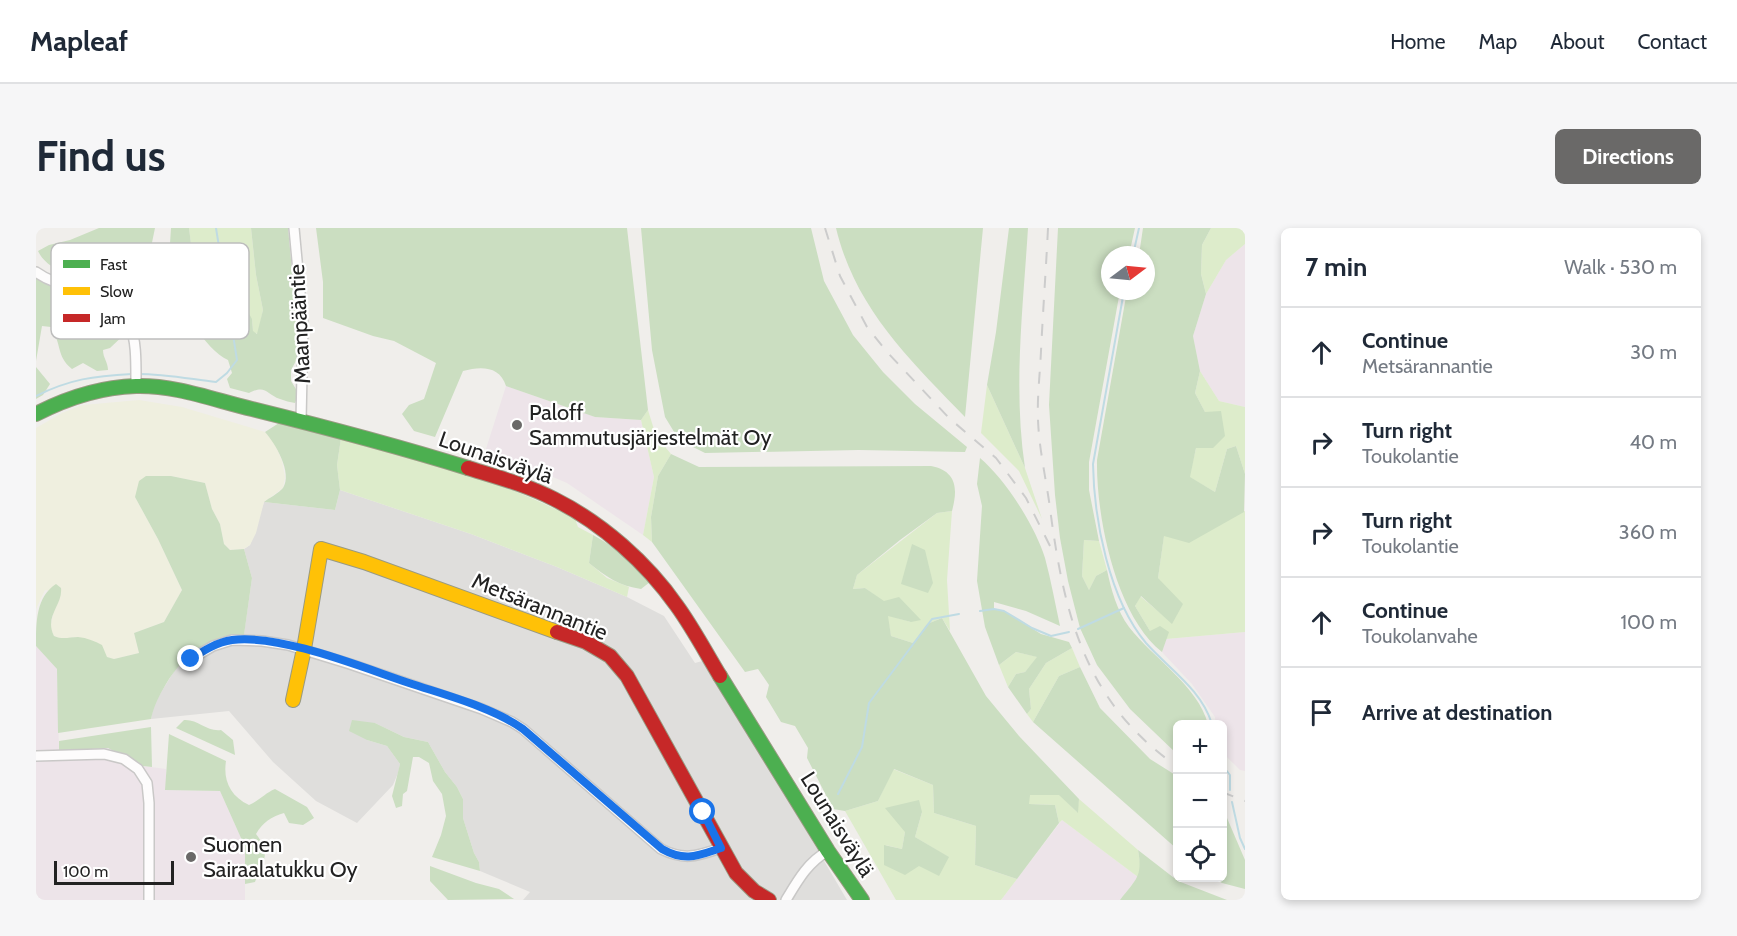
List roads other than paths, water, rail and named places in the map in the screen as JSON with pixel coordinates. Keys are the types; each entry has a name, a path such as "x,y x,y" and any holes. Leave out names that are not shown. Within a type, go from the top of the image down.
{"street":[{"name":"Maanpääntie","path":"294,228 303,325 301,421"},
{"path":"36,272 51,282"},
{"path":"134,339 136,386"},
{"name":"Lounaisväylä","path":"36,414 49,406 111,388 136,386 165,388 301,421 515,482 568,507 624,548 649,572 677,606 828,851 862,900"},
{"name":"Metsärannantie","path":"293,700 321,549 364,562 586,642 610,656 627,676 736,873 754,891 770,900"},
{"path":"191,659 213,646 232,640 262,641 304,649 421,687 512,722 662,849 674,856 698,856 721,848"},
{"path":"36,756 104,754 124,759 138,769 147,783 149,804 149,900"},
{"path":"786,900 801,875 816,858 828,851"}],"waterway":[{"path":"216,228 218,243"},
{"path":"1135,246 1139,228"},
{"path":"1122,300 1093,464 1100,534 1113,582 1133,625 1146,643 1193,690 1210,720"},
{"path":"138,374 216,382 237,360 234,339"},
{"path":"36,396 82,379 132,374"},
{"path":"1078,629 1124,608"},
{"path":"980,611 994,609 1004,611 1032,628 1051,636 1069,632"},
{"path":"838,794 862,747 869,703 932,619 959,614"},
{"path":"1227,771 1230,775 1230,790"},
{"path":"1232,802 1240,838 1245,849"}],"railway":[{"path":"825,228 840,276 867,327 887,352 949,418 996,458 1026,498 1050,546"},
{"path":"1048,228 1038,420 1062,579 1083,650 1099,682 1119,713 1145,741 1173,763"},
{"path":"1227,794 1245,801"}],"place":[{"name":"Paloff Sammutusjärjestelmät Oy","path":"517,425"},
{"name":"Suomen Sairaalatukku Oy","path":"191,857"}]}
